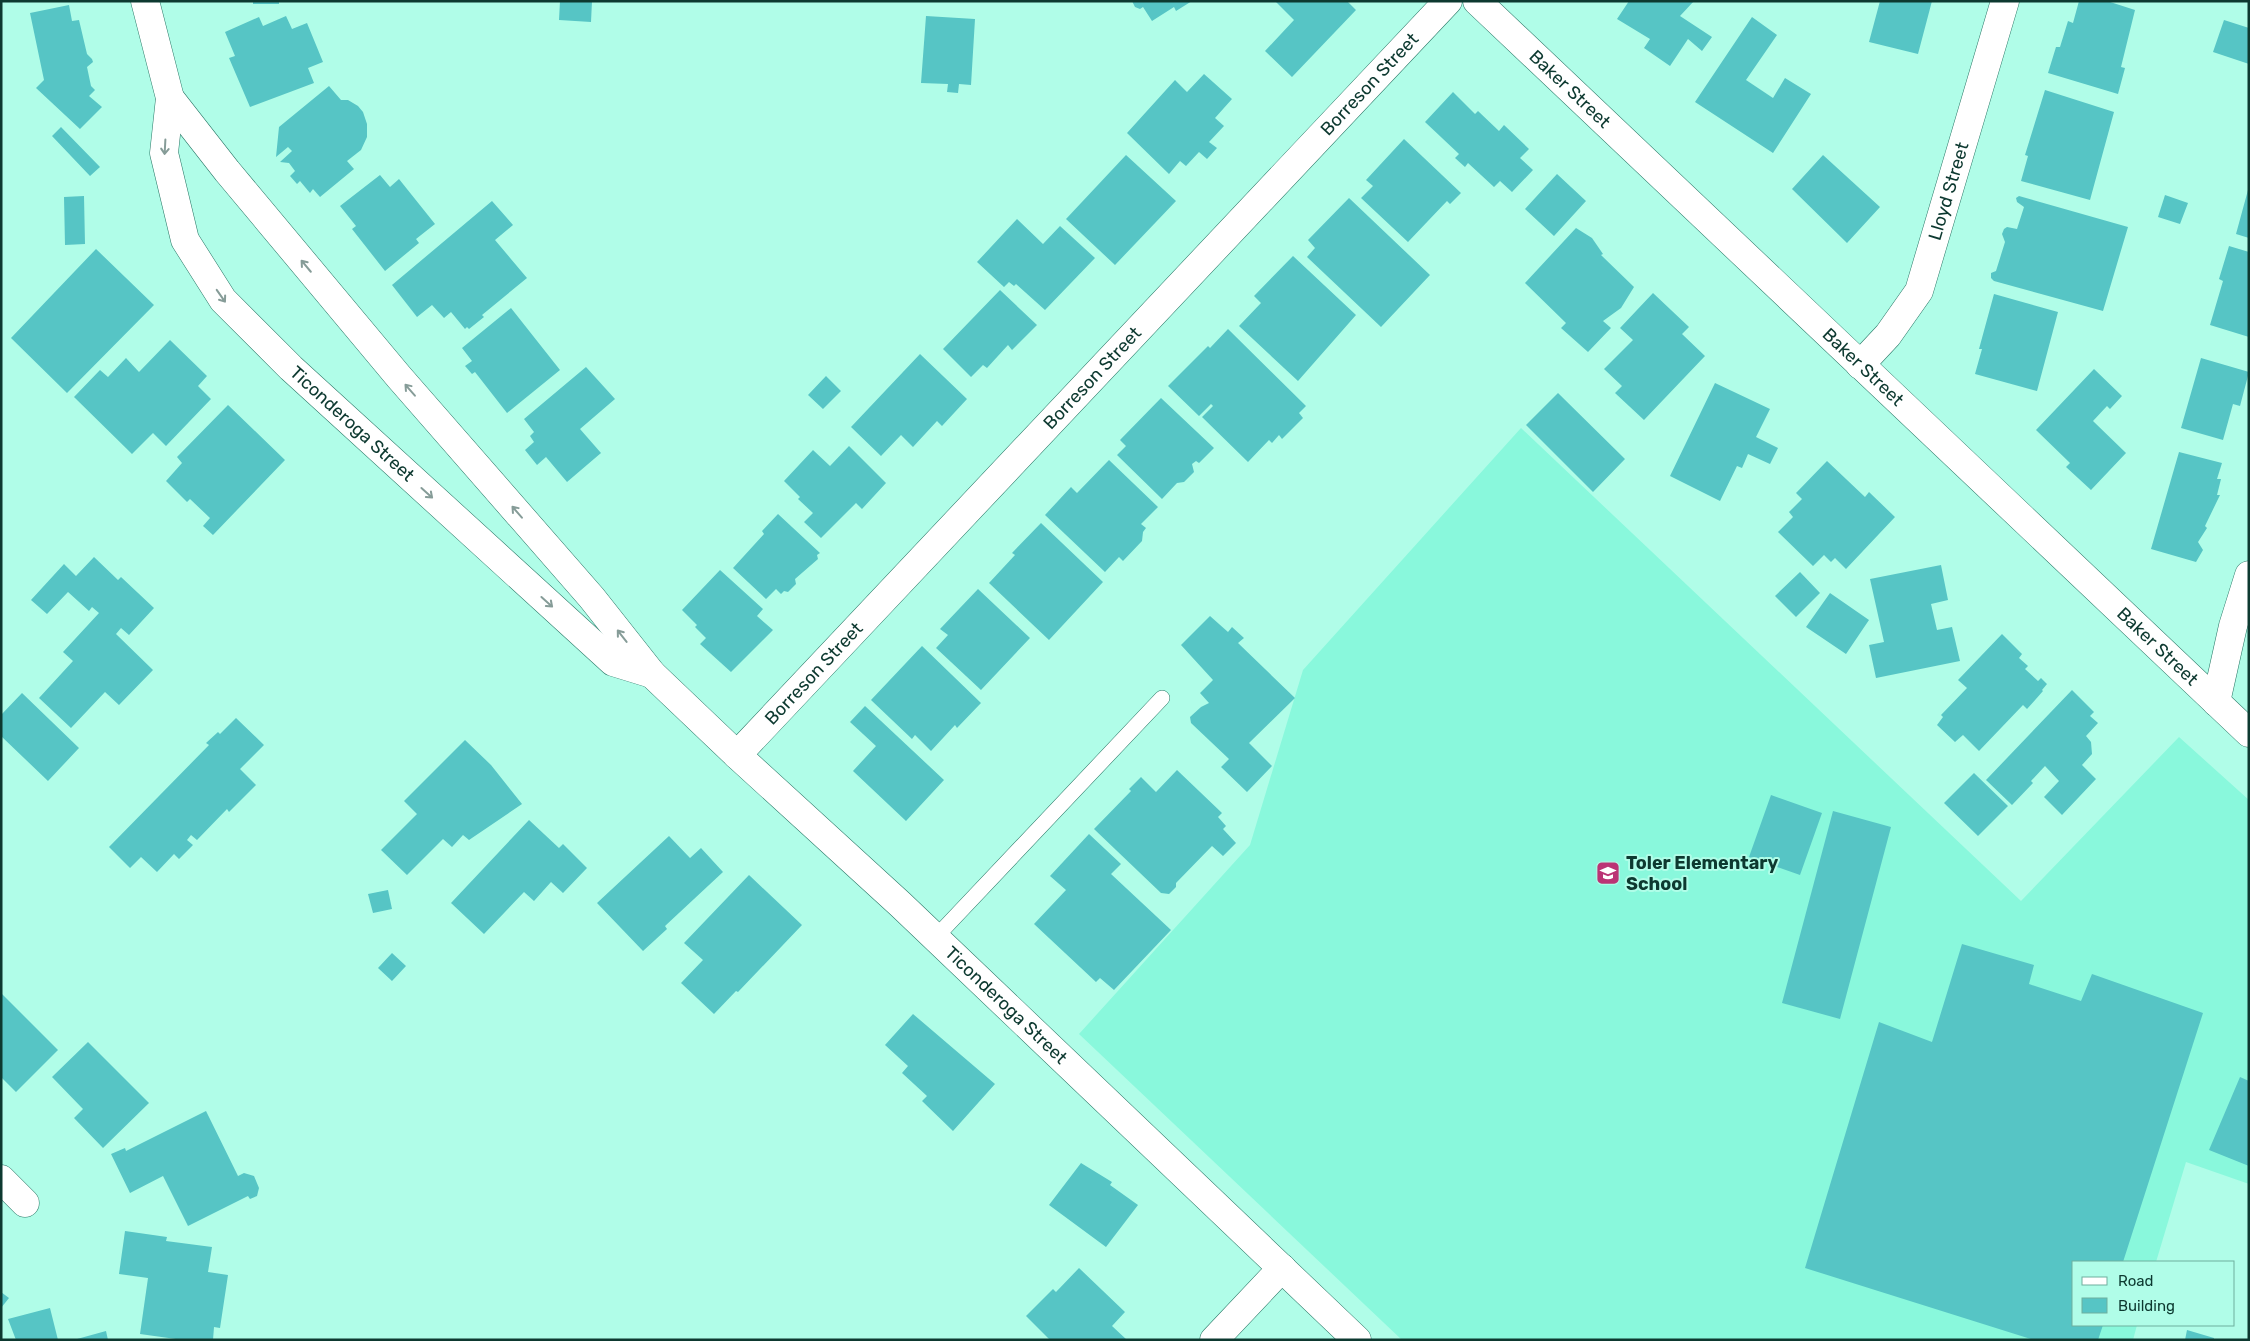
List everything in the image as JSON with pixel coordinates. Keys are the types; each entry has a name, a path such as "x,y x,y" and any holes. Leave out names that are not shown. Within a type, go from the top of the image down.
{"street":[{"name":"Ticonderoga Street","path":"145,1 170,98 164,153 186,240 222,300 291,368 613,662 652,674"},
{"name":"Borreson Street","path":"736,755 1448,1"},
{"name":"Baker Street","path":"1477,1 2249,733"},
{"name":"Lloyd Street","path":"1860,365 1888,335 1919,291 2005,1"},
{"name":"Ticonderoga Street","path":"170,98 227,171 399,377 592,598 652,674 736,755 935,938 1357,1340"},
{"path":"2216,702 2233,626 2249,574"},
{"path":"1,1179 25,1203"},
{"path":"1214,1340 1282,1268"}],"lane":[{"path":"935,938 1162,698"}],"shaded area":[{"name":"Toler Elementary School","path":"1521,428 2021,901 2179,737 2249,800 2249,1184 2186,1162 2156,1261 2072,1261 2072,1326 2137,1326 2133,1340 1402,1340 1079,1034 1250,845 1303,670"}],"building":[{"path":"253,1 279,1 279,4 253,4"},
{"path":"560,1 592,1 591,22 559,20"},
{"path":"1132,1 1192,1 1176,11 1174,7 1152,21 1143,7 1140,9 1135,7"},
{"path":"1275,1 1347,1 1356,10 1292,77 1265,51 1294,20"},
{"path":"1629,1 1694,1 1680,16 1712,37 1702,51 1688,39 1670,66 1644,48 1650,39 1617,19"},
{"path":"1880,1 1932,1 1918,54 1869,42"},
{"path":"2079,1 2107,1 2135,10 2121,67 2125,68 2118,94 2048,73 2056,47 2060,47 2068,21 2073,23"},
{"path":"69,5 72,21 79,20 87,54 93,62 87,67 91,86 95,90 89,96 102,107 80,129 36,88 44,80 30,13"},
{"path":"286,16 292,29 307,23 323,62 308,68 314,83 250,107 229,58 235,56 225,32 259,17 263,26"},
{"path":"926,16 975,19 971,85 959,84 958,93 947,92 948,84 921,83"},
{"path":"1752,17 1777,35 1746,80 1773,98 1785,78 1811,94 1773,153 1695,102"},
{"path":"2224,20 2249,28 2249,64 2213,52"},
{"path":"1204,74 1232,99 1215,118 1224,126 1209,142 1217,148 1207,159 1199,152 1186,166 1180,161 1169,174 1127,133 1175,80 1187,92"},
{"path":"329,86 341,100 348,100 358,106 363,112 367,124 367,137 361,150 347,161 354,169 320,197 313,189 310,193 300,181 297,184 290,176 295,171 289,163 280,162 292,151 288,147 276,157 279,127"},
{"path":"2045,90 2114,112 2090,200 2021,181 2028,156 2025,155"},
{"path":"1453,92 1475,114 1478,111 1499,131 1504,125 1529,149 1520,158 1533,170 1512,192 1500,181 1494,187 1468,163 1465,167 1455,158 1459,154 1425,122"},
{"path":"61,127 100,167 90,176 52,136"},
{"path":"1404,139 1461,193 1450,204 1447,201 1408,242 1361,198 1373,186 1366,180"},
{"path":"1126,155 1176,201 1115,265 1066,219"},
{"path":"1823,155 1880,207 1847,243 1792,189"},
{"path":"1557,174 1586,201 1554,236 1525,209"},
{"path":"380,175 390,187 399,179 435,224 416,239 419,243 385,271 352,229 356,226 340,206"},
{"path":"2249,190 2249,238 2236,234"},
{"path":"2165,195 2188,203 2180,224 2158,217"},
{"path":"84,196 85,244 65,245 64,197"},
{"path":"2019,196 2128,227 2103,311 1994,281 1991,278 1991,273 1996,271 2005,242 2002,234 2004,229 2007,227 2017,229 2024,207 2017,202 2016,198"},
{"path":"1349,198 1430,275 1381,327 1307,257 1315,248 1308,240"},
{"path":"492,201 513,225 495,240 527,278 482,315 484,317 469,329 467,327 465,329 451,312 444,318 432,305 417,317 392,285"},
{"path":"1017,219 1043,244 1060,226 1095,258 1045,310 1016,284 1014,286 1009,282 1004,287 977,262"},
{"path":"1576,228 1592,238 1603,254 1601,255 1634,287 1621,308 1603,321 1611,328 1588,352 1561,328 1566,323 1525,283"},
{"path":"2229,246 2249,252 2249,337 2210,325 2223,281 2219,279"},
{"path":"96,249 154,305 67,393 11,338"},
{"path":"1293,256 1356,315 1298,381 1239,326 1261,303 1254,296"},
{"path":"1000,290 1037,325 1012,350 1008,345 987,368 983,365 971,377 943,349"},
{"path":"1653,293 1689,327 1682,334 1705,356 1644,420 1615,393 1622,386 1604,369 1633,340 1620,328"},
{"path":"1994,294 2058,312 2037,391 1975,374 1982,349 1979,349"},
{"path":"511,308 560,370 507,413 475,372 472,374 465,366 472,361 462,348"},
{"path":"1228,329 1306,406 1299,413 1303,418 1282,439 1279,435 1272,443 1269,440 1248,462 1202,417 1213,406 1211,404 1199,416 1168,386"},
{"path":"170,340 207,376 198,386 211,399 166,446 153,433 132,454 74,397 100,370 108,377 126,358 139,372"},
{"path":"920,354 967,399 942,426 937,421 913,447 901,435 881,456 851,427"},
{"path":"2201,358 2249,372 2240,406 2233,404 2223,440 2181,428"},
{"path":"586,367 615,399 580,429 601,453 567,482 546,457 537,465 525,450 534,442 530,436 534,432 524,419"},
{"path":"2094,369 2122,396 2110,409 2107,406 2093,421 2126,453 2091,490 2066,467 2070,463 2036,430"},
{"path":"826,376 841,391 823,409 808,395"},
{"path":"1715,383 1770,409 1756,437 1778,448 1770,464 1748,454 1742,468 1737,466 1720,501 1670,476"},
{"path":"1558,393 1625,459 1593,492 1526,425"},
{"path":"1161,398 1214,448 1199,463 1196,461 1192,464 1194,472 1184,482 1177,483 1162,499 1117,455 1126,446 1120,440"},
{"path":"228,405 285,460 213,535 203,526 210,518 190,499 187,502 166,481 182,463 177,457"},
{"path":"849,446 886,483 862,509 856,503 821,538 804,522 813,513 798,499 800,497 784,481 813,450 830,466"},
{"path":"2179,452 2222,463 2217,479 2221,479 2217,495 2220,495 2205,526 2207,528 2198,542 2203,550 2196,562 2151,549"},
{"path":"1109,460 1158,507 1141,524 1146,528 1143,532 1142,541 1123,561 1119,557 1105,572 1045,515 1071,487 1077,493"},
{"path":"1827,461 1865,497 1869,492 1895,517 1846,569 1835,558 1831,562 1824,555 1813,566 1778,532 1793,517 1789,512 1802,499 1796,493"},
{"path":"778,514 820,553 817,555 818,559 795,579 796,584 788,592 784,591 781,594 776,589 766,599 733,568 764,534 762,531"},
{"path":"1041,523 1103,582 1049,640 989,583 1015,555 1012,553"},
{"path":"94,557 118,580 121,577 154,608 129,635 121,628 116,634 153,670 119,705 105,692 71,728 39,698 73,661 63,652 99,613 92,607 89,611 68,592 47,614 31,600 64,564 76,576"},
{"path":"1941,565 1948,600 1931,604 1937,630 1952,627 1960,661 1876,678 1869,645 1884,642 1870,579"},
{"path":"720,570 763,609 757,616 773,630 731,672 700,644 706,638 695,627 697,625 682,610"},
{"path":"1800,572 1820,593 1796,617 1775,596"},
{"path":"978,589 1030,638 981,690 936,648 948,635 940,629"},
{"path":"1830,593 1869,620 1846,654 1806,627"},
{"path":"1210,616 1228,632 1232,627 1244,638 1238,643 1295,698 1249,743 1272,766 1247,792 1221,767 1229,759 1191,723 1190,717 1201,707 1209,703 1200,693 1213,680 1181,645"},
{"path":"2002,634 2022,654 2019,658 2028,666 2025,669 2038,681 2041,678 2047,684 2027,709 2023,705 1979,751 1963,735 1955,742 1937,725 1943,717 1941,715 1967,688 1958,680"},
{"path":"922,646 981,703 957,728 955,725 931,751 915,735 912,739 871,700"},
{"path":"2072,690 2094,712 2090,716 2098,723 2086,736 2091,742 2092,754 2082,765 2096,779 2062,815 2044,797 2059,781 2045,766 2031,781 2033,783 2012,805 1986,780"},
{"path":"22,693 79,748 48,781 1,736 1,715"},
{"path":"865,706 944,780 906,821 853,771 876,746 850,722"},
{"path":"236,718 264,745 240,769 256,785 229,812 227,809 197,840 191,835 187,840 193,845 179,859 174,854 157,872 141,857 130,868 109,847 209,745 206,743 218,732 220,734"},
{"path":"465,740 491,765 522,804 469,840 463,835 452,847 443,839 407,875 381,850 417,814 404,801"},
{"path":"1177,770 1222,813 1218,817 1226,826 1223,829 1236,843 1223,856 1212,846 1176,883 1176,887 1169,894 1161,893 1094,829 1131,791 1129,789 1141,777 1156,792"},
{"path":"1974,773 2008,806 1978,836 1944,803"},
{"path":"1771,795 1822,813 1800,875 1749,857"},
{"path":"1833,811 1891,827 1840,1019 1782,1003"},
{"path":"529,820 559,848 563,844 587,868 563,893 551,882 534,901 524,892 484,934 451,903"},
{"path":"1089,834 1121,864 1111,874 1171,930 1114,990 1100,978 1096,982 1034,924 1066,890 1050,876"},
{"path":"669,836 690,858 701,848 723,872 665,926 667,929 643,951 597,903"},
{"path":"749,875 802,925 738,992 736,991 714,1014 681,983 703,960 684,943"},
{"path":"388,890 392,909 373,913 368,894"},
{"path":"1962,944 2034,965 2029,984 2081,1001 2092,974 2203,1013 2123,1261 2072,1261 2072,1326 2103,1326 2098,1340 2034,1340 1805,1268 1879,1022 1932,1042"},
{"path":"392,953 406,966 392,981 378,968"},
{"path":"1,993 58,1050 16,1092 1,1077"},
{"path":"913,1014 995,1084 953,1131 922,1101 927,1096 902,1073 908,1066 885,1045"},
{"path":"88,1042 149,1103 103,1148 74,1118 83,1109 52,1077"},
{"path":"2240,1077 2249,1081 2249,1166 2209,1150"},
{"path":"206,1111 238,1176 244,1173 254,1176 259,1188 257,1196 250,1199 248,1196 188,1226 163,1176 130,1193 111,1154 125,1148 126,1151"},
{"path":"1081,1163 1112,1182 1110,1185 1138,1205 1106,1247 1049,1205"},
{"path":"125,1231 167,1237 166,1241 212,1247 208,1272 228,1275 220,1328 214,1327 213,1340 183,1340 140,1334 148,1278 119,1274"},
{"path":"1079,1268 1125,1312 1112,1326 1127,1340 1050,1340 1026,1316 1053,1289 1056,1292"},
{"path":"1,1292 9,1298 1,1308"},
{"path":"50,1308 58,1340 16,1340 8,1319"},
{"path":"2187,1330 2214,1338 2214,1340 2185,1340"},
{"path":"106,1331 108,1340 77,1340 77,1339"}],"place":[{"name":"Toler Elementary School","path":"1608,873"}]}
